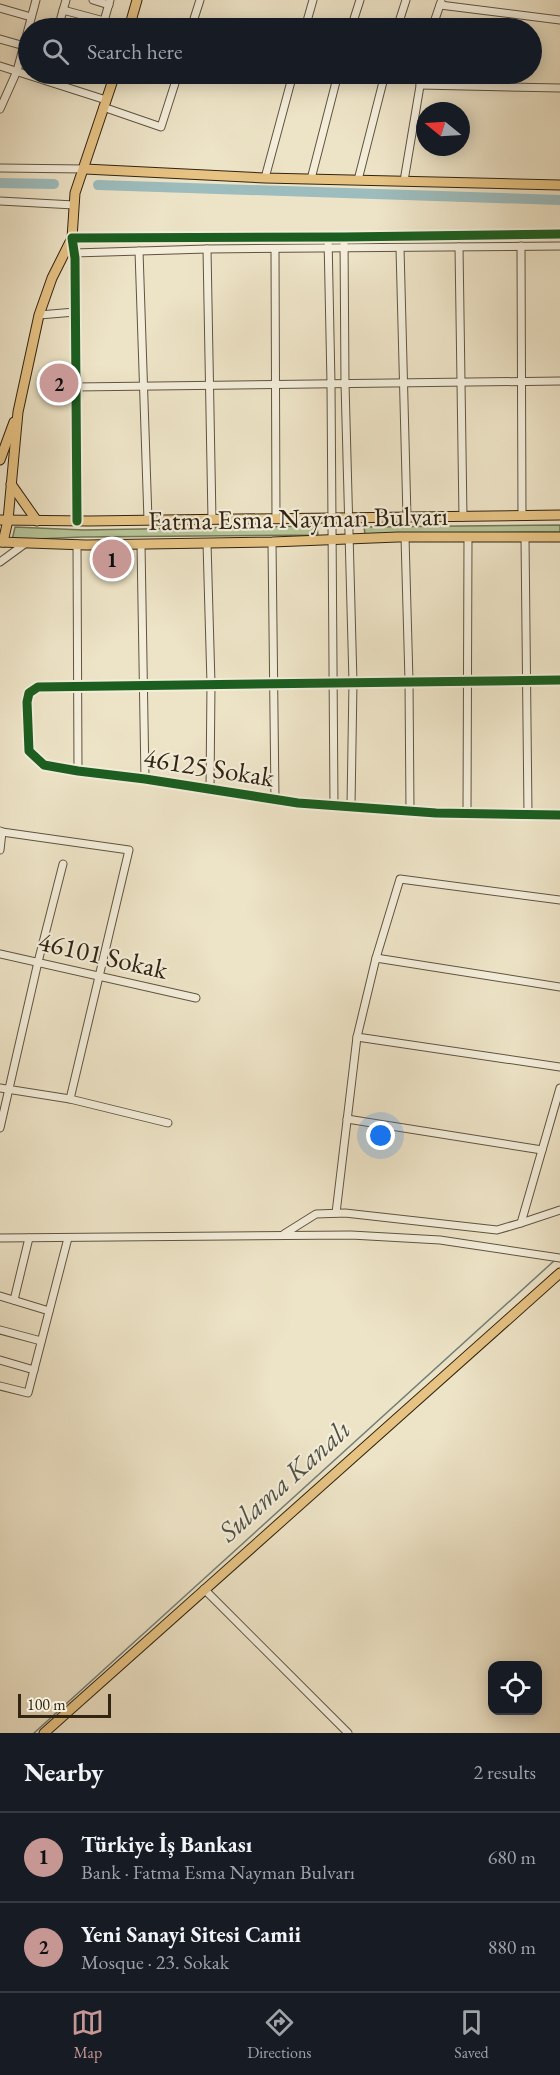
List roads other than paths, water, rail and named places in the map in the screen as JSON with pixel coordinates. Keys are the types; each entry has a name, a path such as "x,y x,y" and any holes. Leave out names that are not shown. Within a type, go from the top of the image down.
{"main road":[{"path":"132,18 137,0"},
{"path":"1,545 11,484 18,412 39,315 52,278 72,238 75,194 85,169 110,84"},
{"path":"85,169 265,178 560,185"},
{"path":"0,460 18,412"},
{"path":"11,484 37,521"},
{"name":"Fatma Esma Nayman Bulvarı","path":"4,520 560,516"},
{"name":"Fatma Esma Nayman Bulvarı","path":"1,545 332,541 405,537 560,537"},
{"path":"44,1733 560,1273"}],"street":[{"path":"0,8 31,17 36,0"},
{"path":"61,18 66,0"},
{"path":"93,0 110,3 105,18"},
{"path":"194,18 200,0"},
{"path":"308,18 313,0"},
{"path":"354,18 360,0"},
{"path":"401,18 406,0"},
{"path":"435,18 441,2 560,20"},
{"path":"63,10 84,18"},
{"path":"0,39 18,44"},
{"path":"0,66 17,71 4,93 0,109"},
{"path":"53,84 161,127 175,84"},
{"path":"265,178 290,84"},
{"path":"311,179 335,84"},
{"path":"358,180 382,84"},
{"path":"404,181 420,85 560,88"},
{"path":"0,168 85,169"},
{"path":"0,201 74,205"},
{"path":"77,521 72,238 560,234"},
{"path":"328,237 334,805"},
{"path":"344,237 345,383 353,682 351,806 467,814 560,815"},
{"path":"521,246 522,516"},
{"path":"74,253 207,249 560,246"},
{"path":"459,247 463,517"},
{"path":"400,248 407,517"},
{"path":"207,249 212,520"},
{"path":"275,249 276,519"},
{"path":"139,251 148,520"},
{"path":"39,315 75,312"},
{"path":"75,387 560,381"},
{"path":"405,537 410,811"},
{"path":"467,814 468,538"},
{"path":"525,538 528,814"},
{"path":"272,542 275,799"},
{"path":"0,562 26,543"},
{"path":"207,543 211,684 210,790"},
{"path":"77,544 78,771"},
{"path":"141,544 145,779"},
{"path":"78,686 560,680"},
{"name":"46125 Sokak","path":"78,686 38,687 29,693 27,702 29,751 44,765 298,803 351,806"},
{"path":"0,850 1,832 129,850 70,1100"},
{"path":"0,1128 63,864"},
{"path":"336,1213 357,1037 376,958 400,879 560,900"},
{"name":"46101 Sokak","path":"0,954 196,998"},
{"path":"376,958 560,987"},
{"path":"357,1037 560,1067"},
{"path":"0,1088 70,1100 168,1123"},
{"path":"521,1223 560,1088"},
{"path":"347,1119 542,1150"},
{"path":"282,1235 316,1214 336,1213 496,1230 560,1210"},
{"path":"0,1238 351,1235 440,1240 557,1258"},
{"path":"14,1300 29,1238"},
{"path":"0,1386 27,1393 68,1238"},
{"path":"0,1296 49,1311"},
{"path":"0,1330 41,1341"},
{"path":"0,1360 34,1370"},
{"path":"204,1589 348,1733"}],"waterway":[{"path":"0,183 54,184"},
{"path":"98,185 560,200"},
{"name":"Sulama Kanalı","path":"34,1733 555,1260"}],"place":[{"name":"Yeni Sanayi Sitesi Camii","path":"59,383"},
{"name":"Türkiye İş Bankası","path":"112,559"}]}
